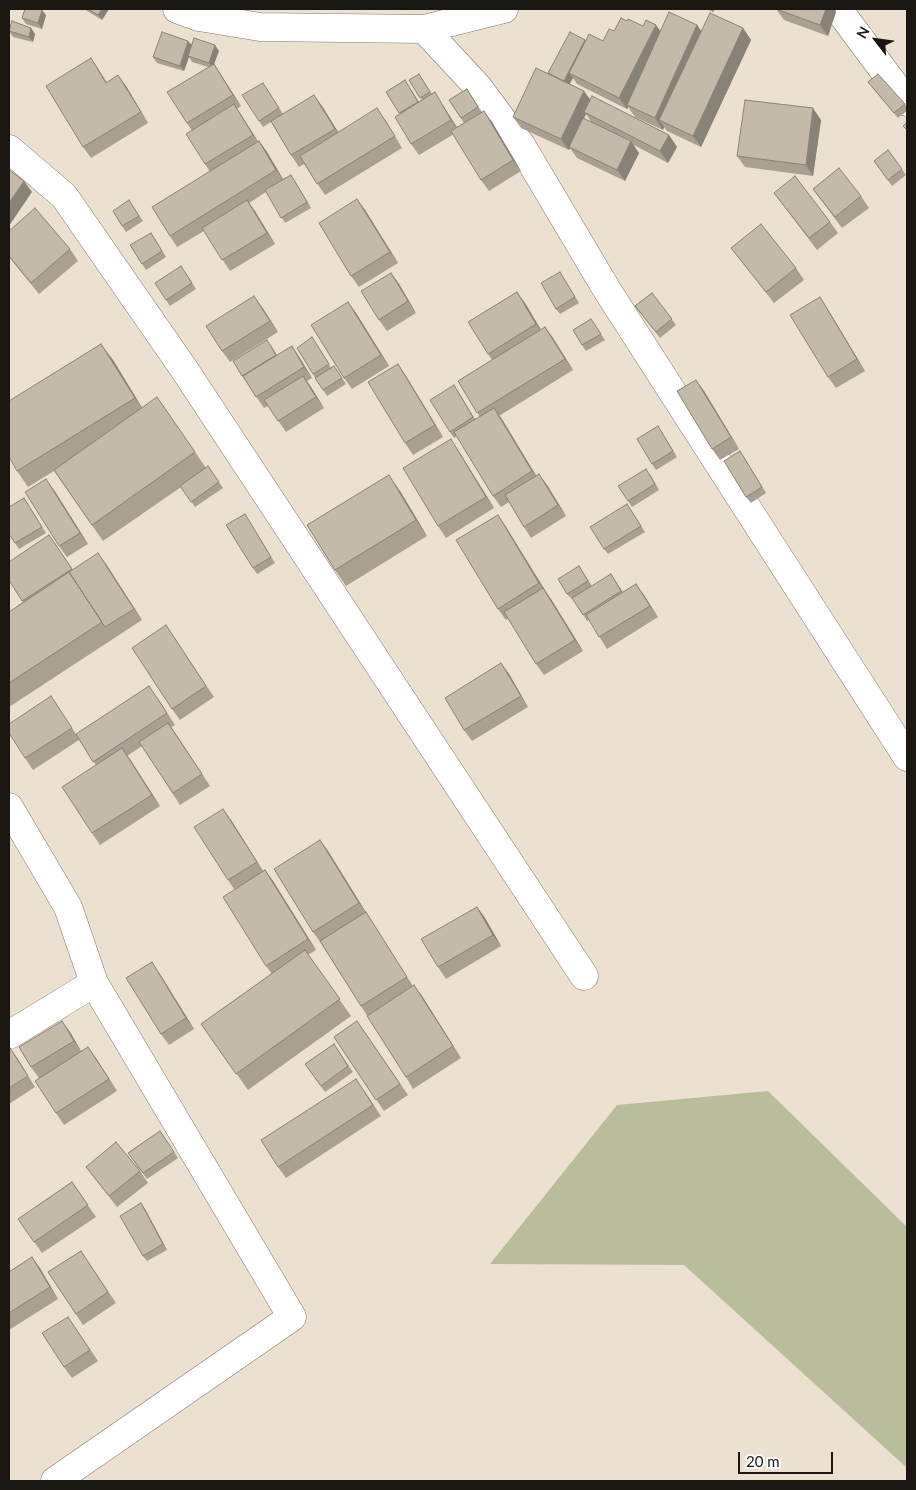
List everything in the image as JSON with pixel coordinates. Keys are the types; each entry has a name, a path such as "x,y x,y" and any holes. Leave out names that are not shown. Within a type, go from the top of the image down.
{"street":[{"path":"177,9 200,18 260,27 424,29 504,9"},
{"path":"838,9 907,102"},
{"path":"424,29 478,87 521,145 607,290 907,757"},
{"path":"9,149 64,196 184,369 584,976"},
{"path":"9,807 68,907 94,982 292,1317 56,1481"},
{"path":"9,1035 94,982"}],"green space":[{"path":"768,1091 907,1227 907,1468 684,1265 490,1264 617,1105"}],"building":[{"path":"25,9 42,10 38,23 22,18"},
{"path":"88,9 102,9 98,15"},
{"path":"776,9 826,9 820,25"},
{"path":"669,12 697,25 655,118 627,105"},
{"path":"710,13 743,28 693,136 659,120"},
{"path":"621,18 643,26 646,20 656,25 619,98 569,73 589,34 603,41 609,29 614,31"},
{"path":"12,21 31,28 29,37 9,31"},
{"path":"162,32 188,41 180,66 153,57"},
{"path":"570,32 585,40 564,81 548,73"},
{"path":"194,38 215,45 209,63 188,56"},
{"path":"91,58 106,83 118,75 141,112 83,147 46,86"},
{"path":"214,64 233,95 187,123 167,92"},
{"path":"536,68 584,91 561,139 513,117"},
{"path":"419,74 430,92 420,98 409,80"},
{"path":"878,74 905,104 894,113 868,82"},
{"path":"405,80 418,102 399,113 386,92"},
{"path":"263,83 279,108 259,121 242,95"},
{"path":"467,89 478,107 461,118 449,100"},
{"path":"435,92 451,120 411,144 395,117"},
{"path":"314,95 335,129 291,155 271,121"},
{"path":"592,96 669,135 660,151 584,112"},
{"path":"745,100 813,108 806,165 737,156"},
{"path":"234,104 253,135 205,164 186,134"},
{"path":"377,108 395,136 317,184 300,156"},
{"path":"484,111 513,160 481,180 451,131"},
{"path":"583,118 631,141 617,170 569,147"},
{"path":"907,122 907,130 903,126"},
{"path":"259,141 276,170 170,236 152,207"},
{"path":"888,150 902,169 888,180 874,161"},
{"path":"839,168 861,196 835,217 813,189"},
{"path":"9,170 24,181 9,203"},
{"path":"291,175 307,202 281,218 265,190"},
{"path":"795,176 830,222 809,238 774,193"},
{"path":"357,199 390,252 351,276 319,223"},
{"path":"129,200 139,216 122,226 113,211"},
{"path":"247,200 267,233 222,260 202,228"},
{"path":"35,208 70,249 31,283 9,256 9,231"},
{"path":"761,224 796,268 766,292 731,248"},
{"path":"151,233 162,251 142,264 130,245"},
{"path":"181,266 192,283 166,300 155,283"},
{"path":"560,272 575,297 556,309 541,283"},
{"path":"391,273 408,301 379,320 361,291"},
{"path":"517,292 536,324 488,354 468,322"},
{"path":"652,293 672,319 656,332 635,306"},
{"path":"254,296 270,321 222,351 206,326"},
{"path":"820,297 857,359 828,377 790,315"},
{"path":"348,302 381,355 344,378 311,325"},
{"path":"591,319 601,334 582,345 573,330"},
{"path":"545,327 565,359 477,413 458,381"},
{"path":"312,337 329,364 313,374 297,348"},
{"path":"267,340 276,355 242,376 233,361"},
{"path":"101,344 135,398 17,471 9,457 9,401"},
{"path":"292,346 304,367 256,397 243,376"},
{"path":"398,364 435,425 405,443 368,382"},
{"path":"334,366 342,378 323,390 315,378"},
{"path":"303,376 316,397 278,421 264,400"},
{"path":"696,380 731,437 712,449 677,391"},
{"path":"454,385 473,417 450,432 430,400"},
{"path":"157,397 195,452 92,525 54,470"},
{"path":"494,408 532,471 493,496 454,432"},
{"path":"658,426 673,451 652,464 637,439"},
{"path":"451,439 486,497 438,526 403,468"},
{"path":"740,451 762,487 746,497 724,461"},
{"path":"208,466 219,482 191,502 180,486"},
{"path":"646,469 655,484 628,501 618,486"},
{"path":"539,474 558,505 524,527 505,495"},
{"path":"389,475 416,520 335,570 307,525"},
{"path":"46,479 80,533 59,546 25,492"},
{"path":"24,498 42,527 15,543 9,534 9,507"},
{"path":"627,504 641,526 604,549 590,527"},
{"path":"245,514 271,557 253,568 226,525"},
{"path":"498,515 539,583 498,609 456,540"},
{"path":"49,535 72,569 22,601 9,580 9,562"},
{"path":"98,553 134,609 105,627 69,572"},
{"path":"579,566 588,581 567,594 558,579"},
{"path":"69,572 102,622 9,683 9,612"},
{"path":"611,574 621,591 583,615 572,598"},
{"path":"636,584 650,606 599,637 586,615"},
{"path":"543,588 575,640 536,664 504,612"},
{"path":"166,625 206,686 172,709 132,648"},
{"path":"501,663 521,696 464,730 445,698"},
{"path":"149,686 167,713 93,762 76,734"},
{"path":"51,696 72,728 25,758 9,733 9,724"},
{"path":"168,723 202,774 173,793 139,742"},
{"path":"122,748 152,795 92,833 62,787"},
{"path":"223,809 257,862 228,880 194,827"},
{"path":"320,840 359,903 313,932 274,869"},
{"path":"265,870 308,939 266,966 223,897"},
{"path":"477,907 493,935 438,967 421,939"},
{"path":"366,912 407,977 361,1006 320,941"},
{"path":"305,950 340,999 236,1074 201,1024"},
{"path":"152,962 186,1018 161,1034 126,978"},
{"path":"414,985 453,1046 406,1077 367,1016"},
{"path":"62,1021 74,1041 31,1067 19,1047"},
{"path":"357,1021 400,1084 376,1100 334,1037"},
{"path":"334,1044 348,1066 321,1086 305,1064"},
{"path":"88,1047 109,1079 56,1113 35,1081"},
{"path":"9,1049 28,1076 9,1088"},
{"path":"356,1079 373,1105 278,1167 261,1140"},
{"path":"160,1131 174,1152 143,1173 128,1153"},
{"path":"116,1142 140,1171 109,1196 86,1167"},
{"path":"72,1182 88,1205 34,1242 18,1219"},
{"path":"141,1203 163,1244 143,1256 120,1216"},
{"path":"81,1251 108,1292 76,1314 48,1272"},
{"path":"32,1257 50,1287 9,1313 9,1272"},
{"path":"68,1317 90,1350 64,1367 42,1333"}]}
